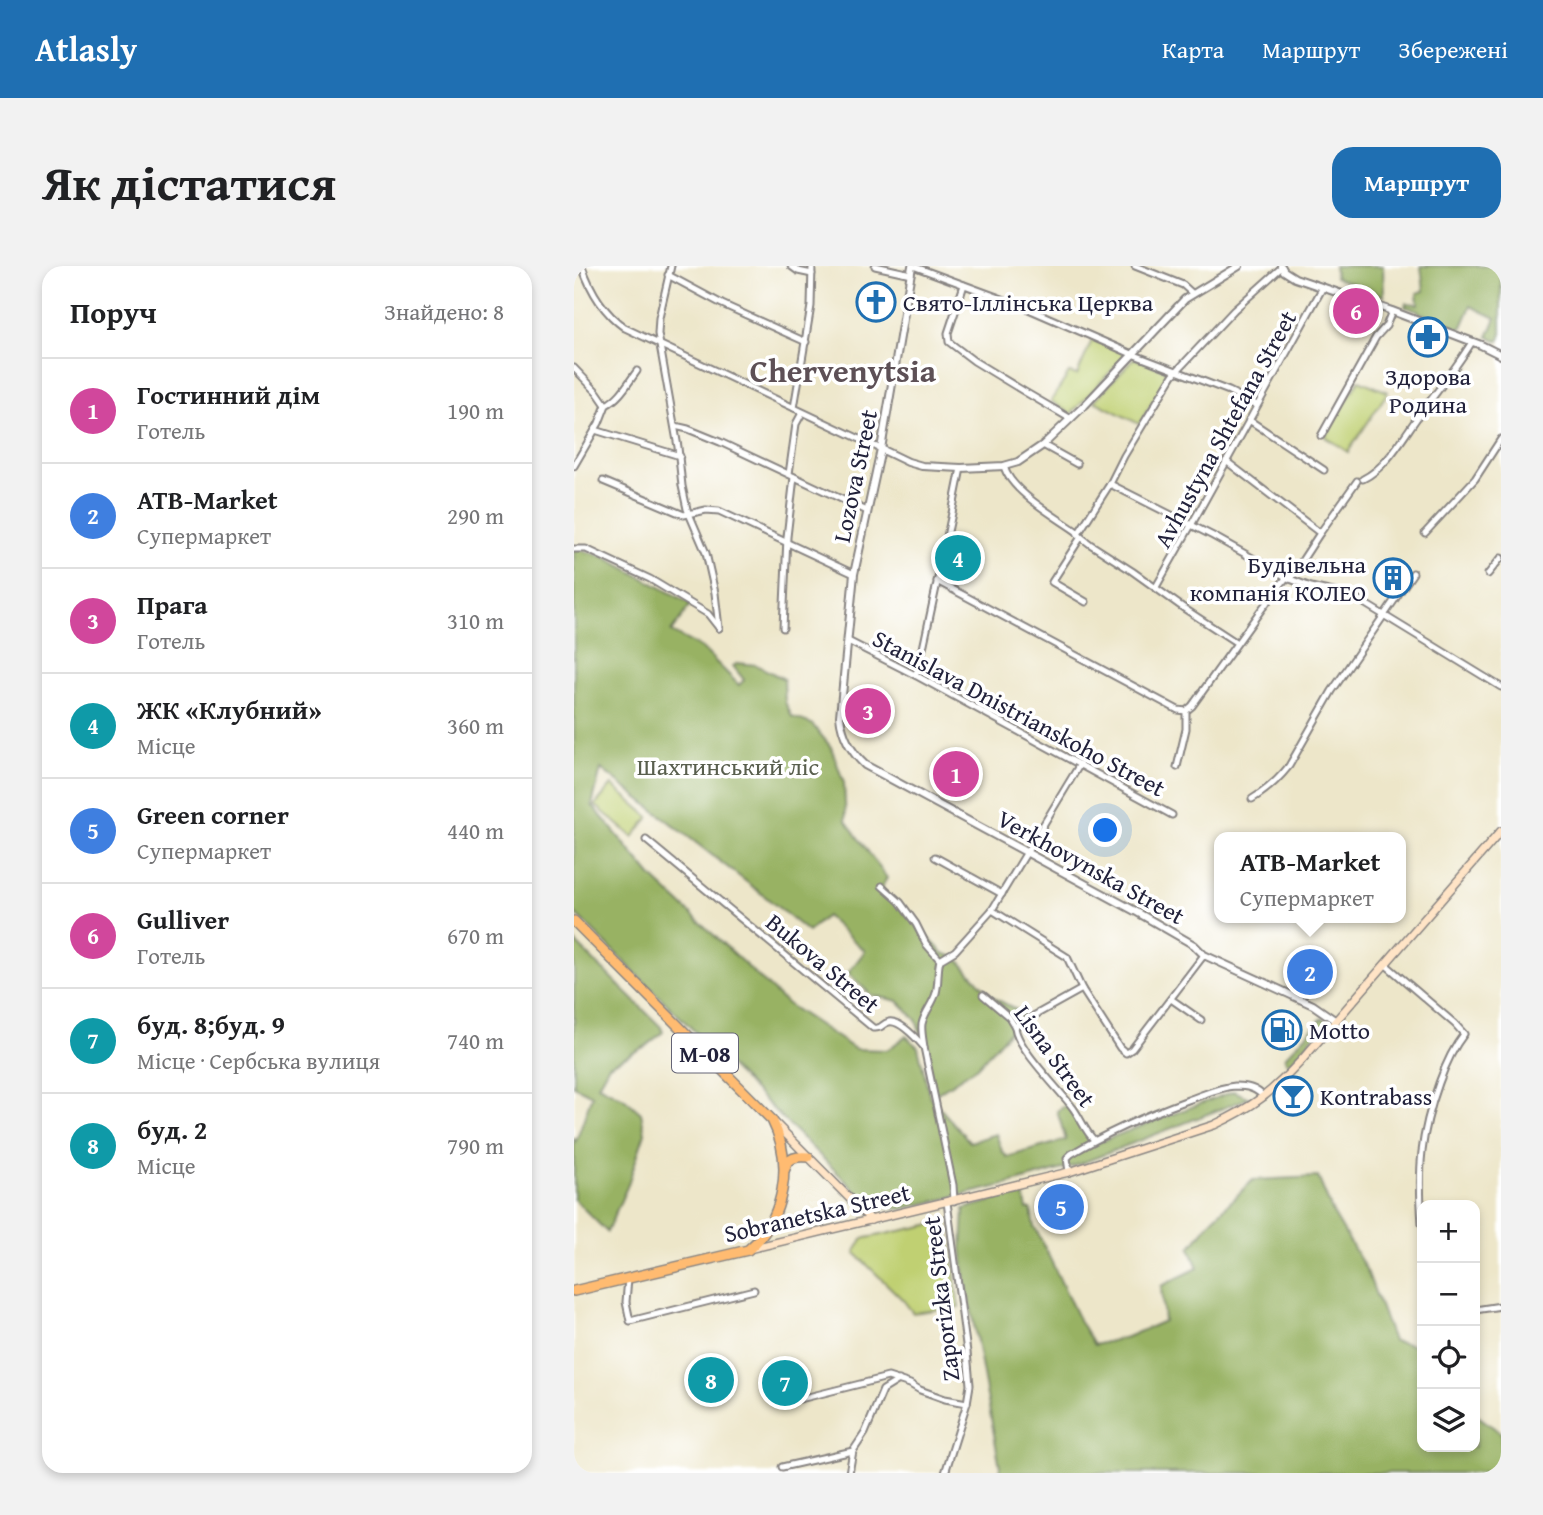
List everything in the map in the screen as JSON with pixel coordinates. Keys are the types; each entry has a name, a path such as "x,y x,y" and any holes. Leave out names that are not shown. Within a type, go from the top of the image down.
{"highway":[{"name":"М-08","path":"574,921 772,1120"},
{"path":"772,1120 779,1138 783,1178"},
{"path":"748,1250 772,1221 780,1202 786,1165 796,1157 808,1157"},
{"name":"Sobranetska Street","path":"574,1291 748,1250"}],"main road":[{"name":"Sobranetska Street","path":"748,1250 1069,1172 1237,1115 1264,1097 1300,1062 1501,831"},
{"path":"772,1120 871,1220"}],"street":[{"path":"582,266 597,299 617,322 632,331 908,462 922,466 961,467 1004,466 1018,462 1043,445 1185,299 1239,266"},
{"path":"791,266 798,271 812,274"},
{"path":"794,408 811,306 812,266"},
{"path":"875,266 912,269 964,285 1024,307 1257,405"},
{"path":"1135,266 1183,285 1193,294"},
{"path":"1086,601 1052,582 1124,456 1177,371 1234,310 1281,267 1295,278 1392,311 1501,355"},
{"path":"574,548 586,550 650,579 708,614 719,628 706,553 690,515 682,486 680,456 658,334 669,269 722,304 806,342"},
{"name":"Lozova Street","path":"843,688 854,574 881,449 912,269"},
{"path":"964,285 948,333 949,342 974,361 1071,419"},
{"name":"Avhustyna Shtefana Street","path":"1156,587 1323,287"},
{"path":"1321,436 1376,337 1386,326 1392,311"},
{"path":"937,581 1178,710 1186,711 1360,480 1373,473 1387,458 1472,342"},
{"path":"574,368 607,405"},
{"path":"574,466 607,405 621,393 637,371"},
{"path":"783,628 796,424 802,413"},
{"path":"1249,420 1324,470"},
{"path":"675,426 720,442 867,511"},
{"path":"595,430 680,456"},
{"path":"1425,533 1475,479 1501,439"},
{"path":"1043,445 1077,464"},
{"path":"1227,461 1320,533"},
{"path":"1004,466 1005,472 1019,488 1079,536 1237,643"},
{"path":"915,675 919,667 961,467"},
{"path":"603,481 684,515 706,510 719,511 854,574"},
{"path":"1110,484 1288,579 1351,596 1501,687"},
{"path":"1488,574 1501,558"},
{"path":"1252,799 1280,777 1289,766 1332,691 1413,573"},
{"name":"Stanislava Dnistrianskoho Street","path":"848,642 915,675 1172,815"},
{"name":"Verkhovynska Street","path":"843,688 841,726 850,746 862,762 1189,942 1204,955 1313,1004 1336,1021"},
{"path":"1177,767 1186,711"},
{"path":"950,1201 953,1185 922,1028 922,1022 936,995 940,960 955,951 992,911 1080,764"},
{"name":"Bukova Street","path":"646,840 873,1028 879,1029 890,1022 913,1034"},
{"path":"935,857 1002,894"},
{"path":"882,886 900,902 926,944 940,960"},
{"path":"992,911 1067,957 1082,989 1119,1048 1126,1053 1132,1049 1204,955"},
{"path":"1385,964 1464,1034 1445,1065 1429,1110 1420,1155 1420,1200"},
{"path":"1016,1027 1082,989"},
{"name":"Lisna Street","path":"983,995 1009,1017 1016,1027 1020,1041 1079,1116 1087,1133 1094,1140"},
{"path":"1171,999 1200,1020"},
{"path":"922,1028 913,1034 924,1046"},
{"path":"1069,1172 1067,1158 1071,1154 1140,1118 1225,1087 1249,1087 1264,1097"},
{"name":"Zaporizka Street","path":"945,1473 970,1385 950,1201"},
{"path":"628,1278 626,1302 630,1321 754,1290"},
{"path":"1480,1309 1501,1306"},
{"path":"800,1399 888,1377 946,1399 967,1403"},
{"path":"849,1473 853,1451 865,1433 883,1390 899,1380"},
{"path":"782,1467 853,1451"}],"green space":[{"path":"1334,266 1383,266 1384,296 1335,277"},
{"path":"1421,266 1501,266 1499,341 1488,337 1496,318 1471,306 1461,329 1405,307 1406,303 1418,304 1417,293 1424,291"},
{"path":"1092,340 1127,354 1071,414 1051,401 1069,373 1077,375"},
{"path":"1134,358 1171,372 1139,424 1094,401"},
{"path":"1359,380 1388,392 1348,452 1325,437"},
{"name":"Шахтинський ліс","path":"574,548 605,557 691,604 671,632 702,648 739,685 744,680 733,666 738,663 756,665 784,679 785,702 792,717 812,724 831,747 844,783 846,821 887,878 881,888 943,953 957,958 992,997 1025,1014 977,1067 934,1095 926,1047 916,1020 898,1001 871,995 848,973 865,951 826,916 808,932 601,769 592,805 652,877 787,1004 855,1049 887,1050 906,1036 918,1047 930,1097 970,1142 996,1134 1007,1157 1066,1140 1057,1111 1068,1104 1094,1144 1234,1091 1249,1098 1077,1165 901,1209 871,1206 574,912"},
{"path":"612,785 649,817 633,837 595,805"},
{"path":"574,941 663,1032 646,1046 609,1065 598,1085 624,1098 641,1113 645,1133 627,1187 607,1232 574,1199 574,1139 576,1141 592,1095 574,1086"},
{"path":"1322,1018 1326,1022 1291,1062 1287,1062 1286,1056"},
{"path":"1318,1177 1333,1213 1367,1271 1393,1341 1417,1346 1417,1452 1480,1452 1480,1418 1501,1433 1501,1473 998,1473 1000,1467 964,1271 964,1209 1023,1192 1027,1209 1031,1209 1034,1227 1094,1345 1127,1337 1164,1321 1161,1286 1198,1268 1190,1248 1212,1220 1253,1180"},
{"path":"947,1221 959,1307 913,1313 855,1253 862,1239"}],"place":[{"name":"Свято-Іллінська Церква","path":"876,302"},
{"name":"Gulliver","path":"1356,311"},
{"name":"Здорова Родина","path":"1428,337"},
{"name":"ЖК «Клубний»","path":"958,558"},
{"name":"Будівельна компанія КОЛЕО","path":"1393,578"},
{"name":"Прага","path":"868,711"},
{"name":"Гостинний дім","path":"956,774"},
{"name":"ATB-Market","path":"1310,972"},
{"name":"Motto","path":"1282,1030"},
{"name":"Kontrabass","path":"1293,1096"},
{"name":"Green corner","path":"1061,1207"},
{"name":"буд. 2","path":"711,1380"},
{"name":"буд. 8;буд. 9","path":"785,1383"}],"district":[{"name":"Chervenytsia","path":"843,370"}]}
